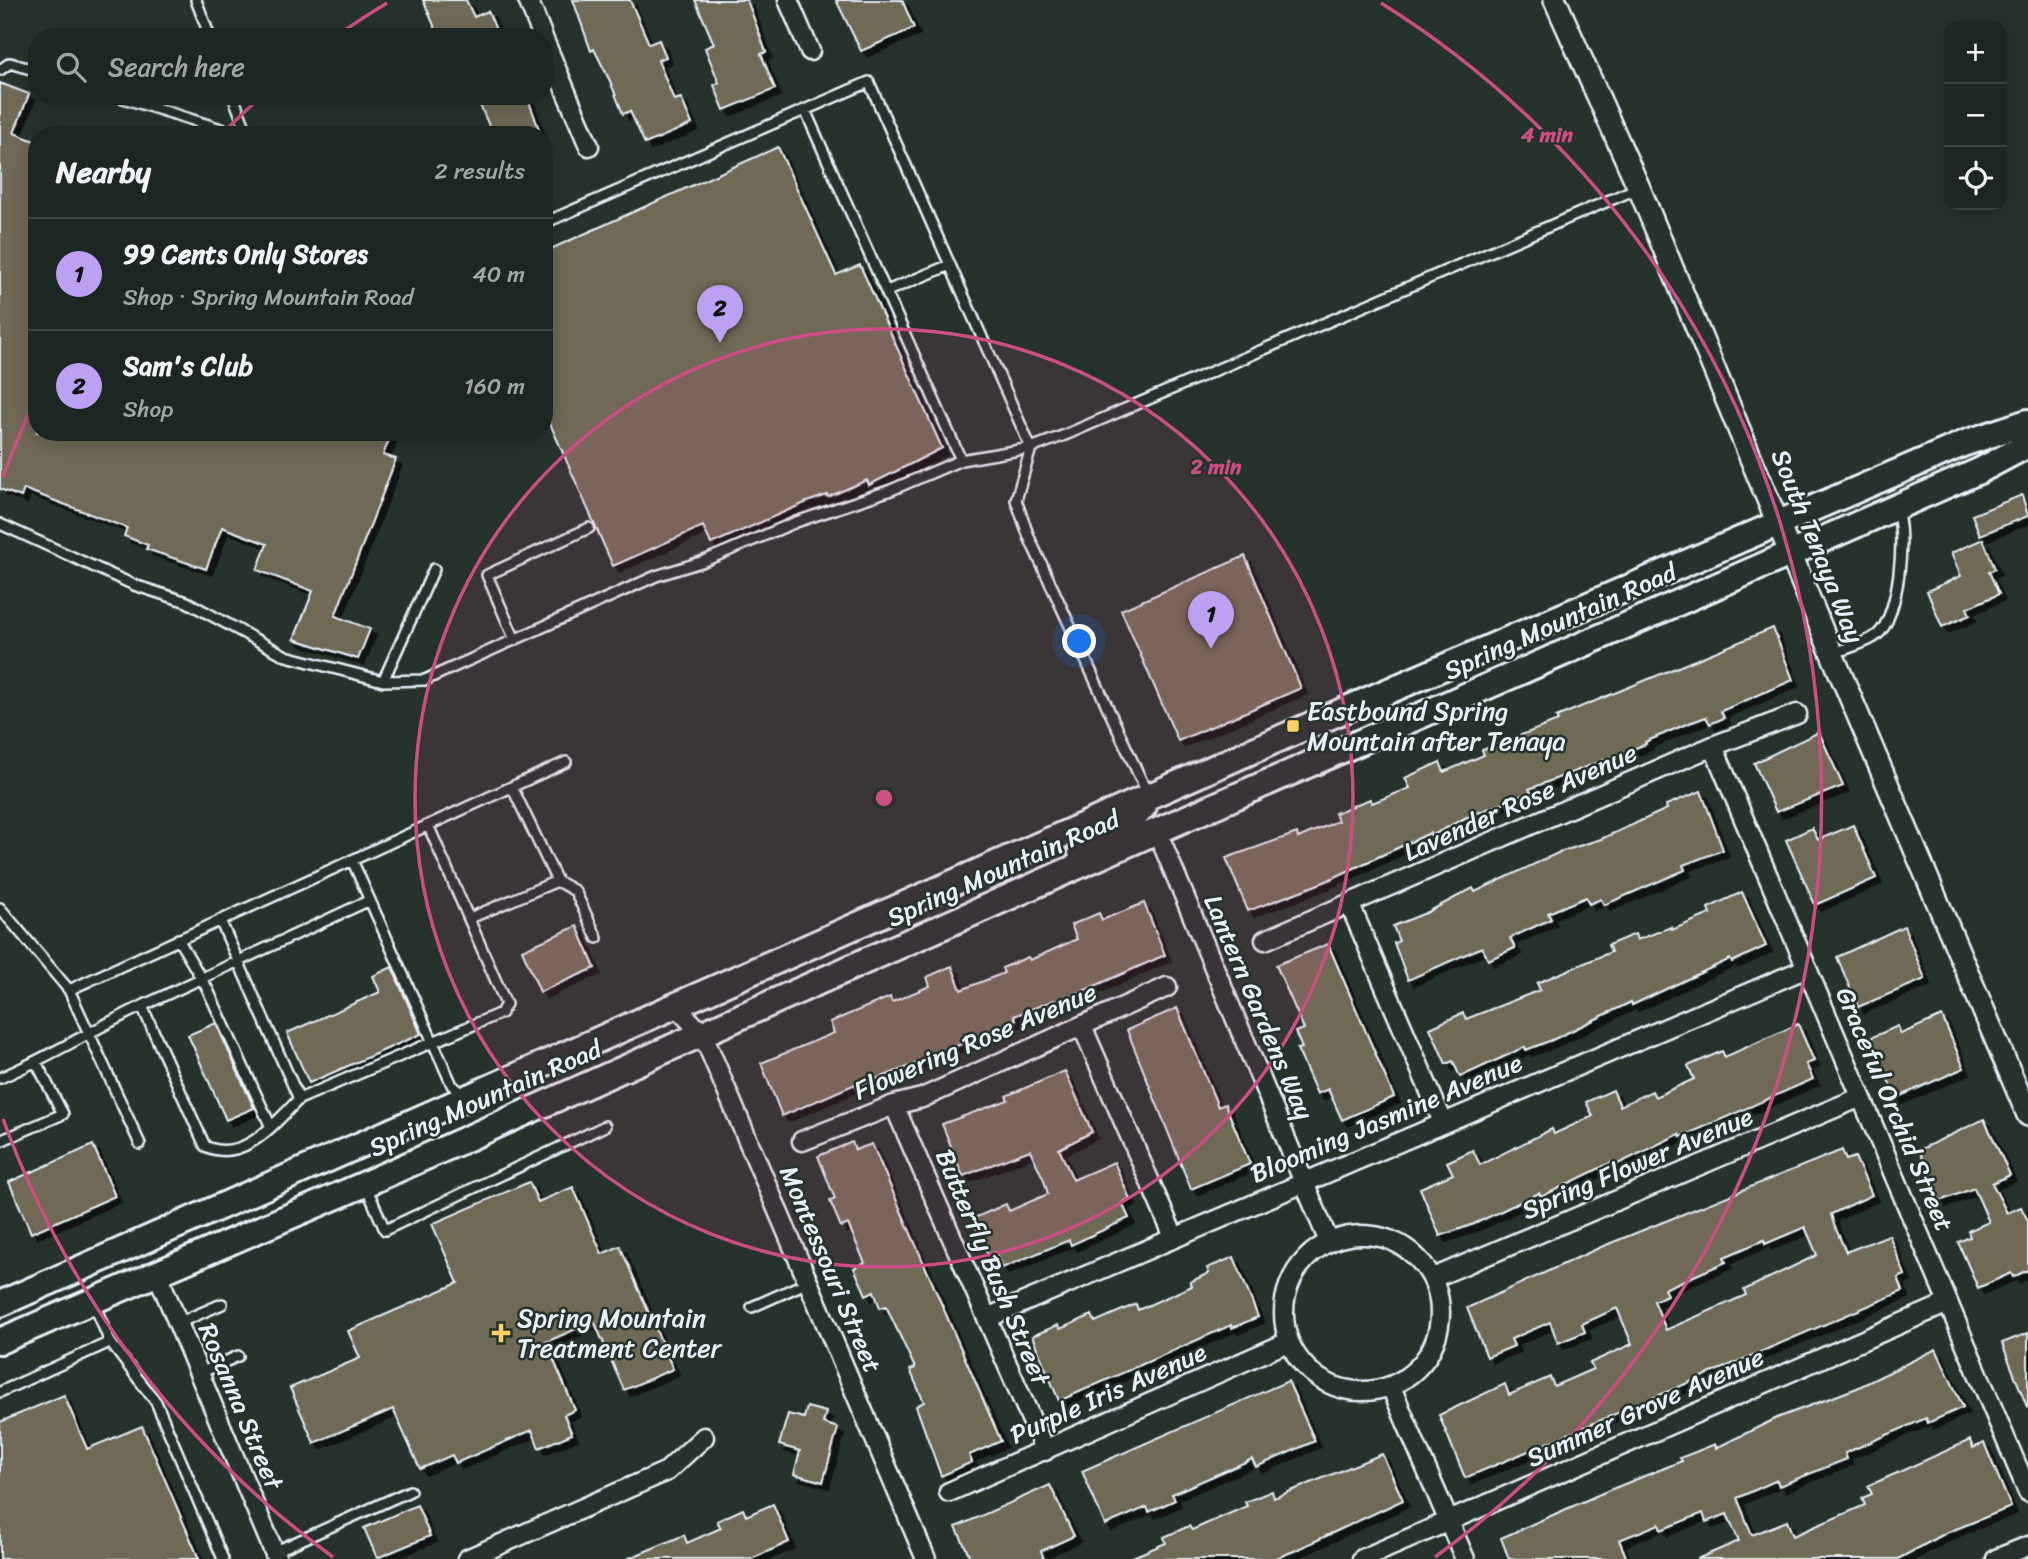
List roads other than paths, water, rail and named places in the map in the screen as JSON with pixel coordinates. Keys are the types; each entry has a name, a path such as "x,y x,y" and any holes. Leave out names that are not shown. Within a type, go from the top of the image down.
{"main road":[{"name":"Spring Mountain Road","path":"0,1304 1349,708 1965,443 2028,422"},
{"name":"Spring Mountain Road","path":"0,1341 365,1184 1157,831 1895,508 2028,444"},
{"path":"1157,831 1168,809 1276,758 1349,708"},
{"path":"1010,898 1132,820 1149,796"},
{"path":"0,1324 161,1249 169,1243 174,1227"}],"street":[{"path":"527,0 540,28"},
{"path":"788,0 810,51"},
{"name":"South Tenaya Way","path":"1555,0 1639,188 1832,654 2028,1115"},
{"path":"553,60 589,146"},
{"name":"Lavender Rose Avenue","path":"1265,940 1713,746 1797,714"},
{"name":"Graceful Orchid Street","path":"1713,746 2028,1492"},
{"name":"Lantern Gardens Way","path":"1157,831 1329,1242"},
{"path":"1350,905 1443,1122"},
{"name":"Blooming Jasmine Avenue","path":"987,1318 1807,968"},
{"name":"Flowering Rose Avenue","path":"802,1141 894,1105 922,1098 1167,987"},
{"name":"Montessouri Street","path":"676,1006 702,1034 926,1559"},
{"path":"1082,1026 1174,1237"},
{"name":"Spring Flower Avenue","path":"1433,1278 1861,1097"},
{"name":"Butterfly Bush Street","path":"894,1105 1045,1451"},
{"path":"1352,1235 1388,1240 1418,1258 1433,1278 1440,1303 1439,1328 1430,1353 1413,1373 1391,1387 1367,1392 1354,1391 1319,1379 1301,1363 1289,1342 1283,1319 1285,1295 1294,1273 1309,1255 1329,1242 1352,1235"},
{"name":"Rosanna Street","path":"157,1273 276,1555"},
{"name":"Summer Grove Avenue","path":"1362,1559 1948,1303"},
{"name":"Purple Iris Avenue","path":"949,1492 1289,1342"},
{"path":"1391,1387 1465,1559"},
{"path":"467,1559 667,1471 704,1437"},
{"path":"1996,1559 2028,1546"}],"lane":[{"path":"196,0 207,28"},
{"path":"0,70 10,63 28,68"},
{"path":"553,219 869,82 1031,448 1016,500 1020,513 1149,796"},
{"path":"145,105 212,126"},
{"path":"236,105 245,126"},
{"path":"805,110 961,460"},
{"path":"0,524 134,585 187,603 286,656 383,681 425,680 656,576 704,562 796,522 891,490 961,460 1031,448 1639,188"},
{"path":"887,291 950,265"},
{"path":"1832,654 1877,635 1884,626 1894,596 1902,544 1895,508"},
{"path":"515,640 487,575 589,528"},
{"path":"383,681 434,569"},
{"path":"69,989 513,789 566,762"},
{"path":"513,789 557,881 575,891 597,938"},
{"path":"142,1006 205,1146 216,1151 236,1149 257,1140 299,1100 506,1009 470,918 428,825"},
{"path":"352,860 452,1085 466,1098"},
{"path":"470,918 557,881"},
{"path":"0,1078 199,977 370,900"},
{"path":"0,908 69,989 140,1143"},
{"path":"220,920 299,1100"},
{"path":"178,939 207,988 271,1127"},
{"path":"0,1141 63,1114 36,1062"},
{"path":"365,1184 385,1230 605,1126"},
{"path":"752,1307 808,1282"},
{"path":"93,1301 110,1342 156,1402 223,1559"},
{"path":"178,1323 222,1304"},
{"path":"0,1392 110,1342"},
{"path":"198,1374 238,1356"},
{"path":"276,1555 410,1491"}],"place":[{"name":"Sam's Club","path":"720,343"},
{"name":"99 Cents Only Stores","path":"1211,649"},
{"name":"Eastbound Spring Mountain after Tenaya","path":"1293,726"},
{"name":"Spring Mountain Treatment Center","path":"501,1333"}]}
